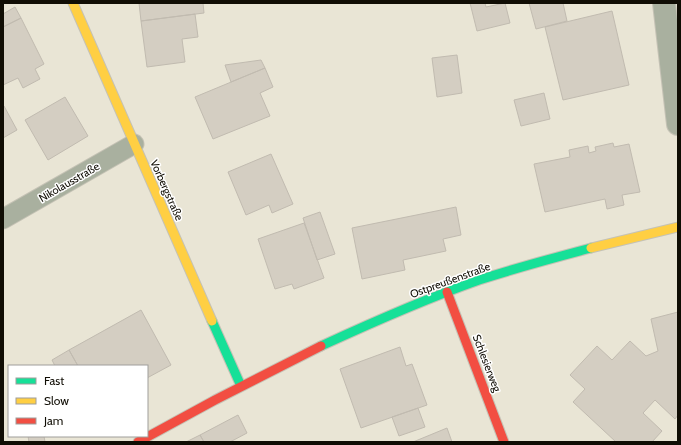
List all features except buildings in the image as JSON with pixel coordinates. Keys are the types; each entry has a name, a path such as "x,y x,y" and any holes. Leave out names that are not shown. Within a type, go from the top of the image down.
{"street":[{"name":"Vorbergstraße","path":"73,3 241,386"},
{"path":"664,3 678,124"},
{"name":"Ostpreußenstraße","path":"148,437 241,386 346,334 398,311 508,271 561,256 678,227"},
{"name":"Schlesierweg","path":"447,292 504,442"},
{"name":"Ostpreußenstraße","path":"138,442 147,437"}],"lane":[{"name":"Nikolausstraße","path":"3,219 134,144"}],"traffic: fast":[{"path":"321,346 399,311 459,287 507,271 591,248"},
{"path":"212,321 241,386"}],"traffic: slow":[{"path":"73,3 212,321"},
{"path":"591,248 678,227"}],"traffic: jam":[{"path":"447,292 504,442"},
{"path":"148,437 215,400 321,346"},
{"path":"138,442 147,437"}]}
